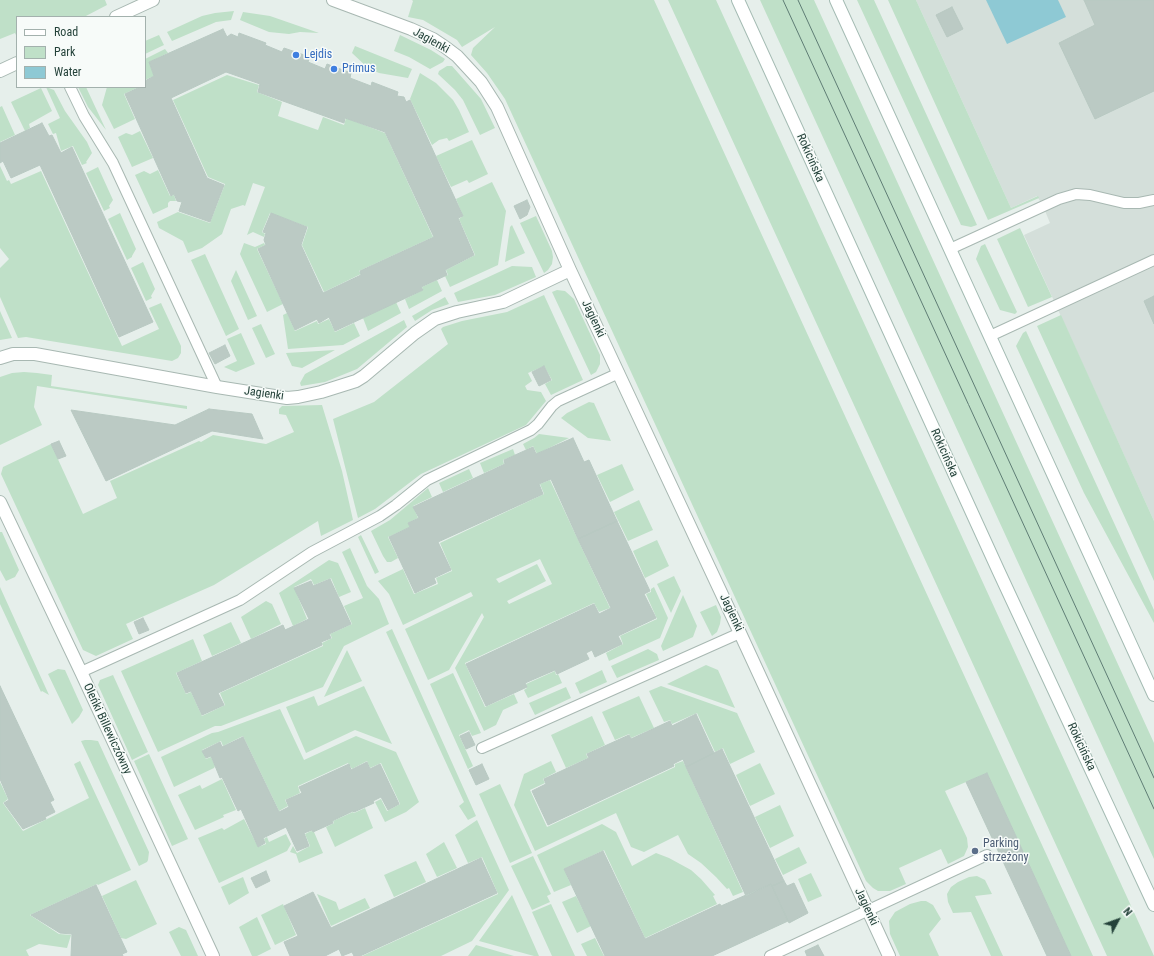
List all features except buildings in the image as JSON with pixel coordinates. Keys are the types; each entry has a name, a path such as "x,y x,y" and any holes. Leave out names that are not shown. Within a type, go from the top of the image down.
{"street":[{"path":"118,16 153,0"},
{"name":"Jagienki","path":"333,0 411,29 432,39 456,56 481,82 497,107 570,270 889,956"},
{"name":"Rokicińska","path":"738,0 998,572 1154,905"},
{"path":"836,0 1154,694"},
{"path":"0,71 16,63"},
{"name":"Jagienki","path":"0,358 14,354 35,354 217,388 287,398 308,395 356,381 364,376 415,332 435,319 457,312 503,302 570,270"},
{"name":"Oleńki Billewiczówny","path":"0,502 213,956"}],"lane":[{"path":"70,88 84,116 113,162 217,388"},
{"path":"950,249 1059,199 1076,194 1090,195 1124,203 1139,203 1154,200"},
{"path":"990,336 1154,260"},
{"path":"81,672 240,600 312,552 380,516 396,505 418,486 431,478 531,430 558,401 619,373"},
{"path":"482,748 740,633"},
{"path":"770,956 987,855"}],"shaded area":[{"path":"916,0 1154,0 1154,521 1024,235 1050,223 1043,206 1037,196 1011,208"}],"green space":[{"path":"0,0 105,0 107,5 86,16 16,16 16,35 15,33 0,39"},
{"path":"412,0 654,0 1093,956 1071,956 987,773 945,791 967,838 968,847 964,856 948,864 941,849 899,868 906,884 890,891 878,891 866,881 505,99 487,73 471,55 473,48 495,27 462,47 457,40 423,20 408,17 413,1"},
{"path":"668,0 716,0 1154,956 1107,956"},
{"path":"760,0 814,0 1154,743 1154,859"},
{"path":"857,0 874,0 977,225 971,227 961,225"},
{"path":"888,0 916,0 1011,208 1038,196 1039,198 988,220"},
{"path":"234,11 231,20 216,22 172,41 167,32 202,16"},
{"path":"243,12 270,16 319,33 300,32 289,34 269,32 240,20"},
{"path":"159,35 164,45 146,54 146,41"},
{"path":"400,35 431,50 445,59 443,62 430,69 409,57 394,51"},
{"path":"355,46 412,69 408,78 379,73 368,68 352,53"},
{"path":"165,49 168,53 149,62 154,76 146,80 146,58"},
{"path":"447,66 452,66 481,99 495,128 480,135 463,100 438,74 439,71"},
{"path":"420,73 436,83 453,100 469,132 449,141 447,138 439,140 432,145 410,99"},
{"path":"227,75 259,85 257,92 282,102 278,116 318,130 323,117 344,125 346,118 385,133 433,237 359,271 361,274 324,292 302,245 308,227 270,213 262,232 265,234 264,237 253,232 247,235 265,187 253,183 245,206 243,205 231,209 222,234 202,248 188,253 183,241 159,228 157,222 178,212 210,223 225,184 208,177 173,100"},
{"path":"41,88 52,111 29,124 30,128 25,131 11,102"},
{"path":"46,88 54,90 65,111 87,142 92,153 86,162 87,163 82,165 73,146 61,151 56,133 53,134 48,124 60,118"},
{"path":"78,88 86,88 106,130 88,107"},
{"path":"107,88 137,88 124,94 135,119 114,129 102,105"},
{"path":"2,106 15,135 0,142 0,107"},
{"path":"140,131 153,158 132,167 118,137 126,133 132,135"},
{"path":"472,140 488,174 469,183 467,180 451,187 436,156"},
{"path":"0,166 7,181 9,180 11,184 41,171 122,346 159,329 149,308 161,303 181,346 181,353 178,358 172,361 26,337 18,338 0,297 0,268 9,259 0,248"},
{"path":"98,167 113,200 109,206 110,208 104,211 86,173"},
{"path":"158,170 170,196 174,195 176,201 170,201 168,203 168,207 153,214 135,175 144,171 150,174"},
{"path":"492,182 506,211 498,265 450,287 445,276 448,275 446,270 475,255 459,219 463,216 456,199"},
{"path":"120,213 136,249 132,257 127,260 108,219"},
{"path":"536,216 552,251 553,257 552,264 544,273 520,223"},
{"path":"512,225 525,253 505,262 510,227"},
{"path":"1020,228 1052,297 1028,307 997,239"},
{"path":"244,243 255,247 264,243 265,245 257,249 283,304 267,312 240,254"},
{"path":"985,244 1017,312 1015,314 1000,310 976,259 981,246"},
{"path":"205,254 239,329 226,336 191,260"},
{"path":"143,262 155,289 151,296 152,298 146,301 131,268"},
{"path":"512,266 532,267 536,277 495,295 458,302 454,293"},
{"path":"236,270 257,316 248,320 231,281"},
{"path":"437,280 442,291 409,309 405,299 423,290 422,287"},
{"path":"557,290 565,291 574,299 600,355 600,364 596,372 591,375 552,292"},
{"path":"544,295 583,380 551,395 545,384 552,380 544,366 528,373 532,381 525,386 527,390 541,392 546,401 526,425 421,474 375,509 358,518 333,419 374,402 448,344 441,329 443,327 462,321 507,312"},
{"path":"445,297 449,304 432,310 415,321 412,316"},
{"path":"396,302 401,313 368,331 363,318"},
{"path":"0,311 12,338 0,340"},
{"path":"287,313 295,331 317,321 318,324 329,319 335,332 354,323 360,336 343,345 288,349 283,315"},
{"path":"1061,315 1154,521 1154,581 1037,326"},
{"path":"404,320 407,327 357,369 325,382 301,386 300,383 305,374"},
{"path":"261,324 275,354 266,358 252,328"},
{"path":"1026,331 1154,610 1154,623 1084,493 1016,346 1023,333"},
{"path":"241,333 255,364 236,372 224,367 237,361 227,339"},
{"path":"335,350 302,368 292,366 286,353"},
{"path":"24,372 52,375 51,386 187,406 187,409 37,386 34,407 42,425 0,445 0,377 12,373"},
{"path":"589,402 594,403 611,441 588,438 561,418 567,413"},
{"path":"322,405 342,471 353,520 321,536 318,521 214,585 126,624 133,639 96,656 83,650 1,474 3,467 51,444 83,514 117,498 110,481 199,441 201,442 213,435 266,444 294,432 286,415 279,414 279,409 282,406"},
{"path":"539,434 569,438 537,454 533,446 526,450 523,444"},
{"path":"513,449 515,455 503,460 504,464 484,473 480,463"},
{"path":"622,464 634,490 610,502 597,475"},
{"path":"469,469 473,478 443,492 439,483"},
{"path":"550,480 610,608 599,612 594,603 465,663 485,707 514,694 518,703 503,710 496,725 484,731 455,668 484,617 482,613 449,670 428,680 405,629 473,596 471,592 403,625 389,594 378,581 403,569 414,594 438,584 436,578 452,571 440,543 544,494 540,484","holes":["540,559 552,584 509,604 507,601 546,581 537,564 499,583 496,579"]},
{"path":"428,488 432,497 413,506 418,518 408,523 410,527 388,537 398,558 391,562 387,562 371,531 390,520"},
{"path":"639,500 653,530 628,541 614,512"},
{"path":"0,532 2,532 19,570 15,577 6,581 0,570"},
{"path":"361,535 379,572 375,574 358,537"},
{"path":"657,540 669,566 645,578 633,551"},
{"path":"350,548 367,586 379,599 389,624 344,646 323,687 221,726 215,726 158,752 121,671 193,639 202,661 176,673 186,694 191,692 202,716 225,705 220,693 323,646 322,643 332,638 330,634 352,624 344,606 363,598 342,552"},
{"path":"329,560 338,563 351,592 339,597 331,578 314,585 311,579 294,587 307,619 293,626 279,593"},
{"path":"674,576 681,591 671,613 657,584"},
{"path":"0,587 49,695 42,691 41,692 0,604"},
{"path":"654,587 668,618 660,638 609,661 606,653 623,644 620,636 657,619 646,594 651,592 651,589"},
{"path":"683,595 697,626 693,637 663,651 661,646"},
{"path":"266,601 272,604 281,624 251,639 241,617"},
{"path":"716,605 721,617 717,632 712,636 700,612"},
{"path":"231,622 241,643 212,656 203,635"},
{"path":"392,629 476,816 468,820 459,806 464,802 386,632"},
{"path":"648,649 657,654 659,660 617,678 611,666"},
{"path":"347,650 362,681 324,697"},
{"path":"706,665 718,670 735,708 667,684"},
{"path":"58,669 65,670 83,710 72,724 48,674"},
{"path":"602,670 607,682 580,694 575,683"},
{"path":"555,671 562,683 528,698 524,690 527,688 526,684"},
{"path":"453,673 481,733 472,736 469,730 459,735 473,766 468,769 430,684"},
{"path":"113,675 148,752 132,760 98,685 100,680"},
{"path":"364,686 392,744 355,730 306,753 286,707 314,696 318,706"},
{"path":"661,686 737,713 755,752 730,764 723,748 715,752 697,713 672,724 670,720 664,722 649,691"},
{"path":"566,687 571,698 535,715 529,703"},
{"path":"639,696 654,728 631,738 629,734 615,740 602,712"},
{"path":"280,709 304,760 356,736 396,752 419,802 406,812 385,822 375,802 381,799 387,811 400,804 381,763 370,768 367,761 352,769 348,763 298,786 300,793 285,800 288,806 279,811 243,736 223,746 221,741 202,750 206,759 211,757 215,766 214,768 174,787 161,757 212,733"},
{"path":"592,716 605,745 586,754 588,758 566,768 551,735"},
{"path":"81,741 98,741 149,852 147,862 139,866"},
{"path":"149,754 188,839 172,846 134,761"},
{"path":"80,761 131,870 30,915 59,934 71,935 67,948 39,944 26,950 29,956 0,956 0,782 8,799 3,803 23,831 89,798 74,764"},
{"path":"551,761 556,772 543,779 545,783 530,790 547,827 675,767 675,764 683,761 743,892 733,896 729,888 727,889 701,863 688,854 678,835 644,852 631,847 616,813 535,851 514,805 524,774"},
{"path":"760,763 775,794 750,806 736,775"},
{"path":"222,779 236,810 223,815 224,817 195,830 178,795 200,785 202,789"},
{"path":"500,784 532,853 510,863 479,794"},
{"path":"780,805 794,836 770,848 755,817"},
{"path":"365,808 373,828 335,847 326,827 334,823 333,821"},
{"path":"244,819 258,847 266,844 264,839 267,837 269,842 286,834 291,844 287,851 219,883 198,838 222,828 224,830"},
{"path":"477,820 509,890 472,941 441,956 362,956 498,894 482,857 468,863 455,835"},
{"path":"602,824 616,832 632,866 656,853 669,858 691,870 701,879 715,895 713,896 717,904 645,938 604,850 564,869 571,885 554,892 537,855"},
{"path":"311,831 314,832 323,853 299,863 296,854 290,852 293,846 297,853 310,846 305,834"},
{"path":"444,842 457,868 437,877 426,854"},
{"path":"799,847 807,863 783,875 775,859"},
{"path":"533,856 551,894 547,896 550,902 532,910 511,866"},
{"path":"416,861 426,882 394,897 384,875"},
{"path":"811,873 822,896 808,902 798,879"},
{"path":"977,876 985,880 992,894 975,896 1003,956 991,956 971,912 953,913 948,902 947,894 951,887 969,877"},
{"path":"243,877 249,893 229,905 221,887"},
{"path":"136,880 157,924 126,939 121,938 102,896"},
{"path":"317,894 336,902 339,910 365,898 370,908 331,926"},
{"path":"512,895 539,956 534,956 479,941"},
{"path":"576,896 591,926 577,933 562,902"},
{"path":"926,901 933,905 941,919 929,934 939,956 900,956 890,934 889,921 895,912 910,904"},
{"path":"283,904 296,935 275,945 261,915"},
{"path":"551,904 575,956 552,956 532,912"},
{"path":"257,917 271,949 257,956 252,956 239,927"},
{"path":"179,927 186,930 198,956 181,956 169,932"},
{"path":"595,938 604,956 587,956 581,944"},
{"path":"476,945 514,956 468,956"}],"water":[{"path":"986,0 1058,0 1066,17 1007,44"}],"tram line":[{"path":"783,0 1154,809"},
{"path":"798,0 1154,778"}],"place":[{"name":"Lejdis","path":"296,55"},
{"name":"Primus","path":"334,69"},
{"name":"Parking strzeżony","path":"975,851"}]}
